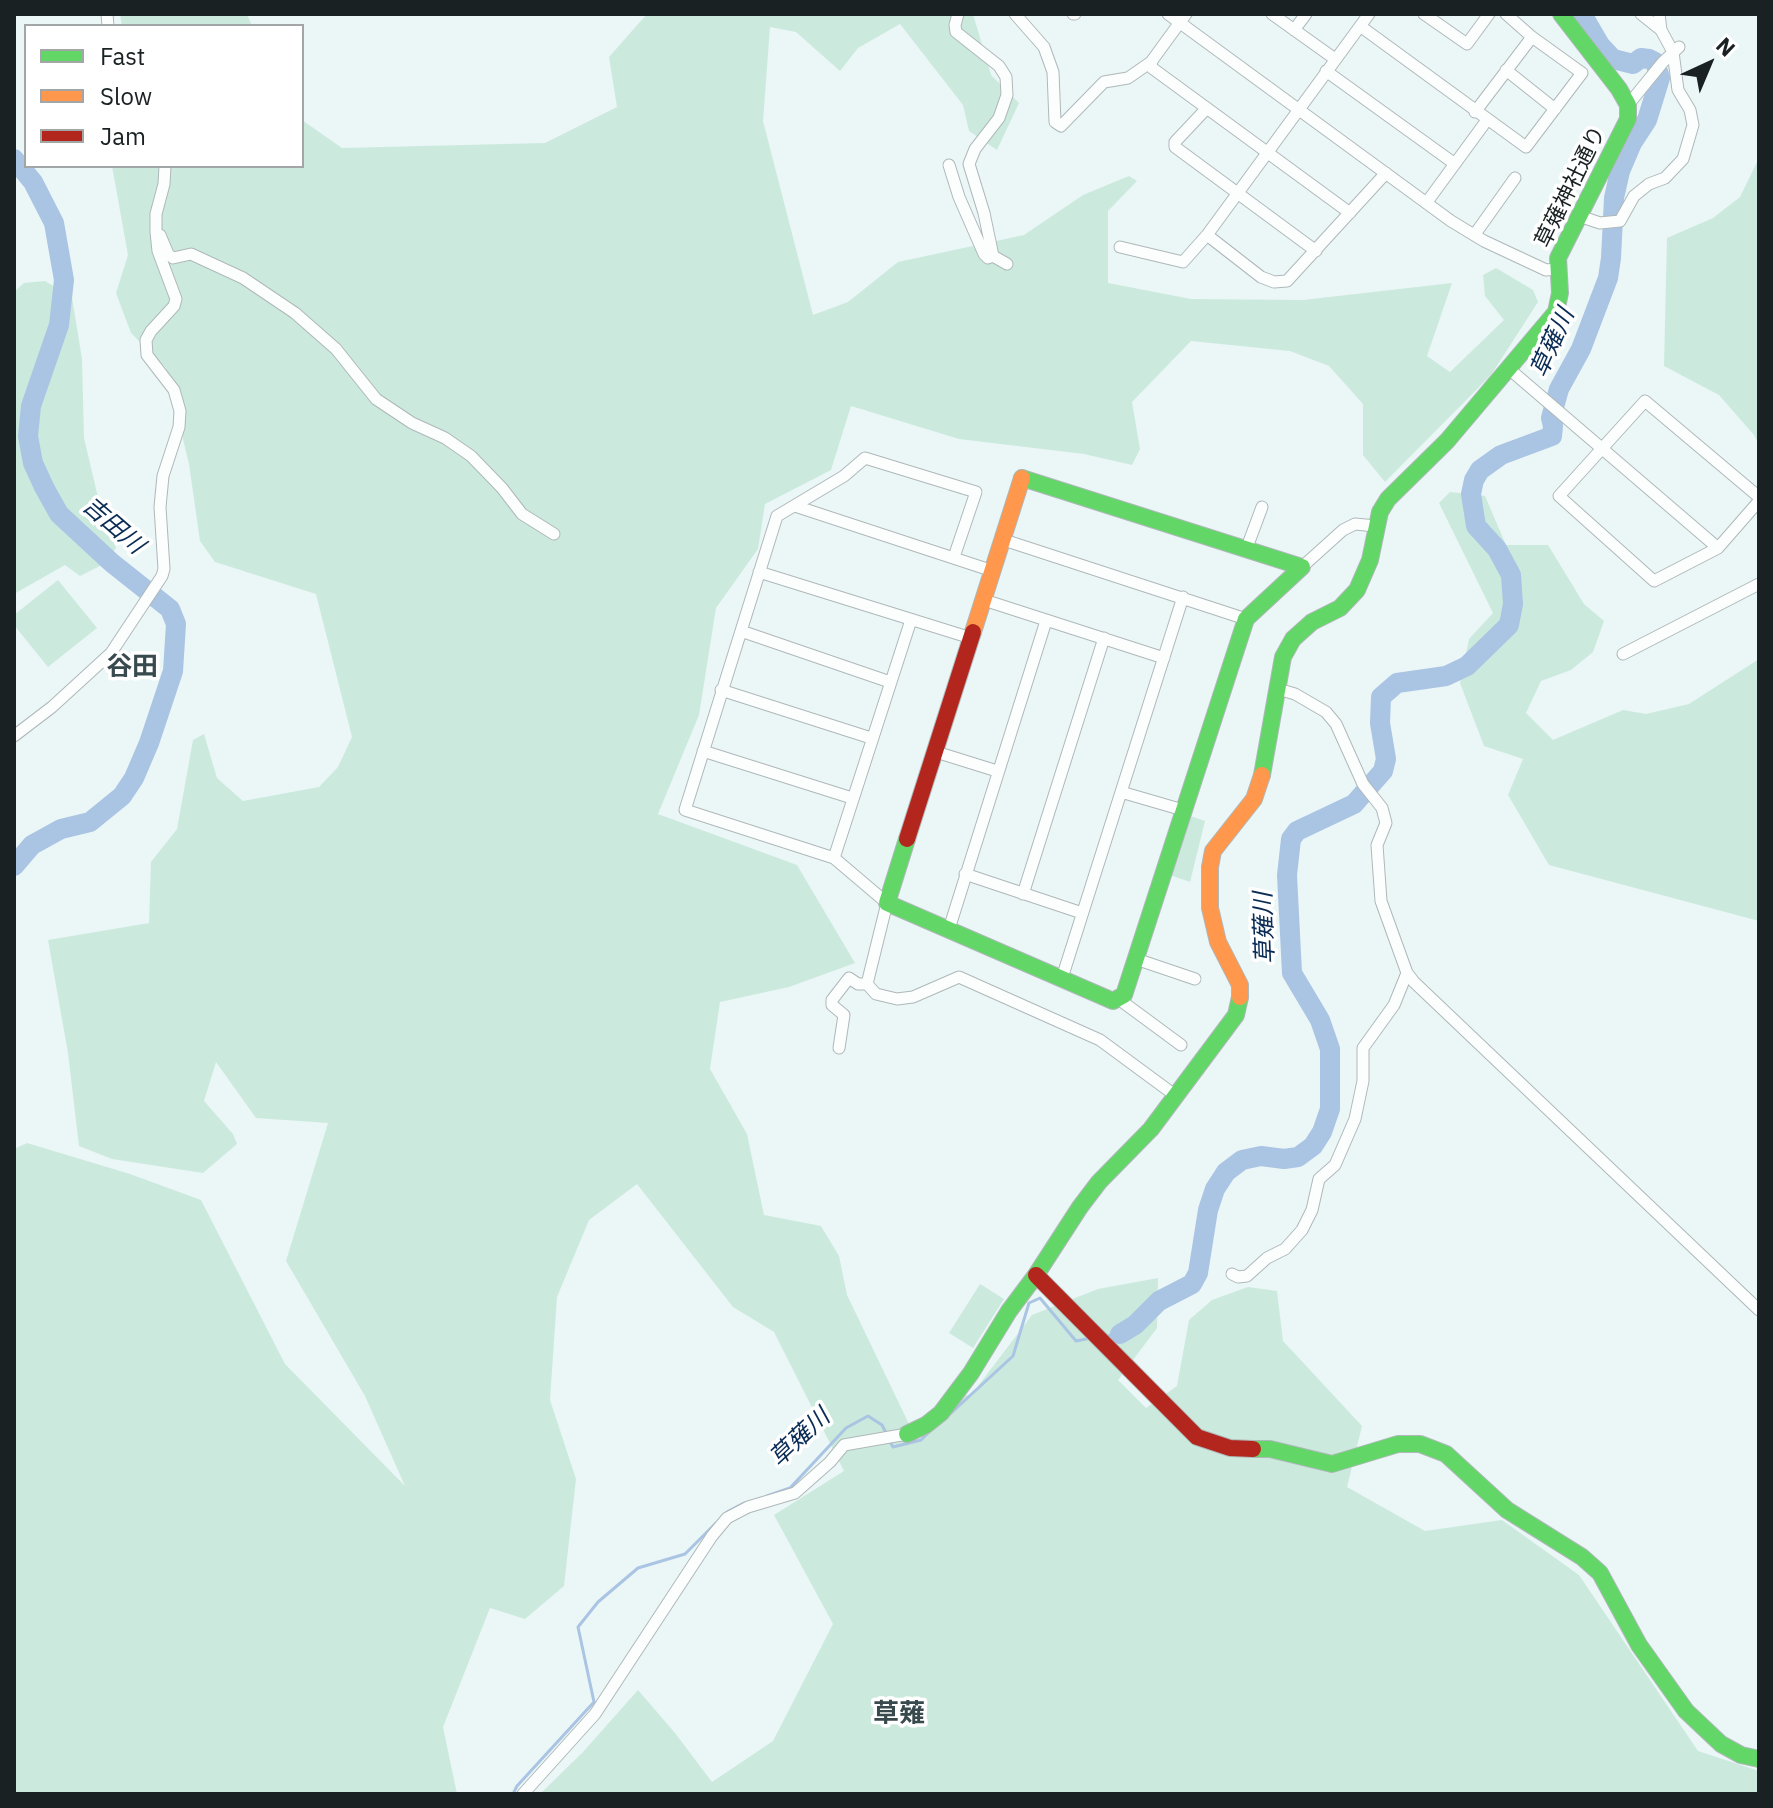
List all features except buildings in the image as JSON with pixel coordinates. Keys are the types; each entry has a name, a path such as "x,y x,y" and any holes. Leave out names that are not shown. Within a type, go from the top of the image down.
{"street":[{"path":"958,14 956,32 999,66 1006,77 1007,95 999,118 975,149 969,164 993,256"},
{"path":"1015,14 1044,47 1053,72 1055,122 1061,126 1104,82 1128,78 1151,62 1183,18"},
{"path":"1168,14 1183,18 1299,109 1475,234 1546,270 1557,269"},
{"path":"1272,14 1335,59"},
{"path":"1294,30 1306,14"},
{"path":"1120,247 1183,262 1207,235 1369,14"},
{"path":"1424,14 1467,44 1489,14"},
{"path":"1360,26 1526,147 1582,73 1506,14"},
{"name":"草薙神社通り","path":"1176,1096 1228,1026 1240,1003 1240,985 1218,942 1210,908 1210,867 1213,851 1254,799 1283,657 1293,639 1312,622 1340,608 1357,590 1370,560 1376,526 1388,499 1447,441 1556,312 1560,293 1558,258 1628,119 1628,105 1619,89 1561,14"},
{"path":"1579,216 1600,223 1620,221 1634,196 1649,184 1665,178 1683,159 1693,125 1690,110 1678,90 1676,49 1661,30 1641,14"},
{"path":"1659,14 1661,30"},
{"path":"1475,112 1532,37"},
{"path":"1628,105 1676,49"},
{"path":"1151,62 1152,68 1350,213"},
{"path":"1506,70 1555,109"},
{"path":"1326,71 1455,164"},
{"path":"1207,108 1175,142 1175,147 1316,251"},
{"path":"1427,202 1487,120"},
{"path":"949,165 959,197 984,254 1007,264"},
{"path":"14,736 52,707 111,653 164,569 160,507 163,476 176,438 180,411 174,390 147,355 146,340 170,312 176,299 158,251 156,232 156,214 165,168"},
{"path":"1207,235 1261,277 1274,282 1287,281 1386,173"},
{"path":"1475,234 1515,178"},
{"path":"156,232 162,236 168,254 173,258 191,254 230,272 295,313 336,349 376,399 471,456 522,514 554,534"},
{"path":"1508,368 1718,548"},
{"path":"1645,401 1759,499 1718,548 1654,581 1559,496 1645,401"},
{"path":"954,557 976,492 865,458 844,476 777,516 685,810 834,858 887,903 1113,1001 1120,1000 1124,995 1246,619 1343,530 1355,524 1376,526"},
{"path":"867,984 887,903 1022,478 1302,567"},
{"path":"795,506 993,571"},
{"path":"1246,550 1262,507"},
{"path":"1004,540 1246,619"},
{"path":"759,572 971,638"},
{"path":"1623,654 1759,584"},
{"path":"1062,978 1183,597"},
{"path":"984,600 1164,658"},
{"path":"834,858 911,620"},
{"path":"949,929 1046,621"},
{"path":"741,631 890,682"},
{"path":"1023,894 1104,638"},
{"path":"1278,689 1295,694 1326,712 1336,724 1363,784 1382,808 1386,823 1377,845 1381,901 1407,973 1759,1310"},
{"path":"721,690 871,738"},
{"path":"703,751 852,798"},
{"path":"936,752 997,771"},
{"path":"1121,792 1183,810"},
{"path":"965,874 1082,913"},
{"path":"1136,959 1195,979"},
{"path":"1232,1274 1247,1276 1267,1258 1285,1249 1302,1230 1312,1210 1319,1179 1335,1165 1355,1119 1363,1081 1363,1048 1394,1005 1407,973"},
{"path":"523,1794 595,1714 727,1518 748,1507 795,1493 844,1445 907,1434 941,1413 1099,1182 1151,1129 1176,1096 1100,1040 959,977 913,997 897,999 876,994 867,984 858,984 849,978 832,1000 832,1005 844,1015 839,1048"},
{"path":"1120,1000 1181,1045"},
{"path":"1036,1275 1197,1437 1230,1448 1270,1449 1332,1464 1398,1444 1420,1444 1446,1454 1507,1510 1582,1557 1600,1573 1639,1645 1686,1711 1721,1744 1741,1755 1759,1759"}],"green space":[{"path":"120,14 247,14 251,24 122,24"},
{"path":"647,14 973,14 991,75 1019,103 997,150 969,131 963,105 900,24 858,48 840,71 796,32 770,27 763,121 813,315 848,302 898,262 1024,235 1083,195 1129,176 1137,181 1108,211 1108,283 1191,299 1303,300 1452,283 1427,356 1450,372 1504,320 1485,296 1483,275 1496,268 1533,290 1538,302 1491,375 1385,482 1363,455 1363,404 1329,366 1290,351 1191,341 1132,402 1140,449 1132,465 1084,454 959,439 851,406 831,470 765,504 758,549 716,608 699,715 658,814 797,865 855,963 789,987 720,1002 710,1069 747,1134 764,1215 821,1226 839,1256 847,1295 909,1424 914,1443 921,1440 963,1396 972,1394 1032,1315 1098,1289 1158,1278 1157,1328 1118,1380 1146,1408 1177,1386 1189,1320 1212,1300 1248,1287 1277,1291 1283,1341 1362,1426 1347,1487 1425,1531 1502,1520 1579,1575 1698,1751 1759,1771 1759,1794 540,1794 583,1752 638,1690 712,1782 773,1741 833,1624 774,1515 844,1471 774,1332 733,1307 637,1184 589,1220 557,1297 550,1400 576,1479 564,1586 525,1619 490,1608 443,1727 457,1794 14,1794 14,1149 27,1143 130,1174 201,1200 285,1364 405,1486 365,1396 286,1261 328,1123 256,1118 216,1062 204,1101 233,1134 237,1144 203,1173 112,1159 79,1146 68,1053 48,940 149,923 151,862 177,829 193,740 204,734 217,778 243,801 319,787 338,767 352,737 316,594 215,562 200,541 189,464 166,368 131,333 116,293 128,255 112,168 304,168 304,121 342,148 545,143 617,107 609,57"},
{"path":"1759,158 1759,445 1719,395 1664,366 1667,238 1713,218 1740,197"},
{"path":"45,281 72,297 82,359 84,438 101,510 116,548 104,564 80,576 65,565 14,594 14,292 24,283"},
{"path":"1450,492 1485,496 1506,545 1548,545 1584,604 1604,621 1593,652 1571,670 1541,681 1526,713 1553,740 1623,710 1646,714 1689,704 1759,659 1759,921 1549,865 1508,795 1523,759 1484,746 1460,683 1469,639 1493,613 1439,503"},
{"path":"58,580 97,628 48,667 14,625 14,615"},
{"path":"1190,816 1205,821 1190,882 1170,875"},
{"path":"980,1284 1004,1299 973,1348 949,1333"}],"waterway":[{"name":"草薙川","path":"1120,1334 1135,1325 1159,1301 1192,1284 1198,1273 1208,1210 1215,1189 1226,1172 1242,1160 1261,1156 1298,1157 1313,1146 1330,1109 1330,1049 1320,1020 1292,973 1287,875 1291,839 1297,831 1354,804 1383,771 1386,759 1380,723 1381,697 1397,683 1446,676 1467,666 1509,625 1513,604 1511,575 1497,549 1476,526 1471,494 1474,480 1480,470 1501,455 1552,436 1551,418 1559,389 1581,349 1608,278 1614,198 1620,171 1632,143 1647,120 1660,78 1655,62 1649,59 1641,58 1633,64 1613,59 1600,45 1582,14"},
{"name":"吉田川","path":"14,159 33,182 54,223 64,280 59,325 31,406 28,436 33,463 59,514 112,563 170,609 176,624 173,671 149,743 134,778 122,796 90,822 61,829 32,845 14,866"},
{"name":"草薙川","path":"950,1414 1013,1356 1029,1303 1040,1298 1076,1341 1091,1338"},
{"name":"草薙川","path":"1107,1336 1120,1334"},
{"name":"草薙川","path":"767,1496 790,1488 846,1428 868,1416 882,1425 886,1433"},
{"name":"草薙川","path":"889,1440 893,1447 921,1440 929,1432"},
{"name":"草薙川","path":"727,1512 744,1503"},
{"name":"草薙川","path":"513,1794 594,1702 578,1627 598,1602 638,1568 685,1554 716,1523"}],"traffic: fast":[{"path":"1262,775 1283,657 1293,639 1312,622 1340,608 1357,590 1370,560 1380,512 1388,499 1447,441 1556,312 1560,293 1558,258 1628,119 1628,105 1619,89 1561,14"},
{"path":"907,839 887,903 1113,1001 1124,995 1246,619 1302,567 1022,478"},
{"path":"907,1434 941,1413 971,1373 1080,1207 1099,1182 1151,1129 1236,1015 1240,997"},
{"path":"1253,1449 1270,1449 1332,1464 1398,1444 1420,1444 1446,1454 1507,1510 1582,1557 1600,1573 1639,1645 1686,1711 1721,1744 1741,1755 1759,1759"}],"traffic: slow":[{"path":"973,632 1022,478"},
{"path":"1240,997 1240,985 1218,942 1210,908 1210,867 1213,851 1254,799 1262,775"}],"traffic: jam":[{"path":"907,839 973,632"},
{"path":"1036,1275 1197,1437 1230,1448 1253,1449"}],"district":[{"name":"谷田","path":"132,667"},
{"name":"草薙","path":"899,1714"}]}
